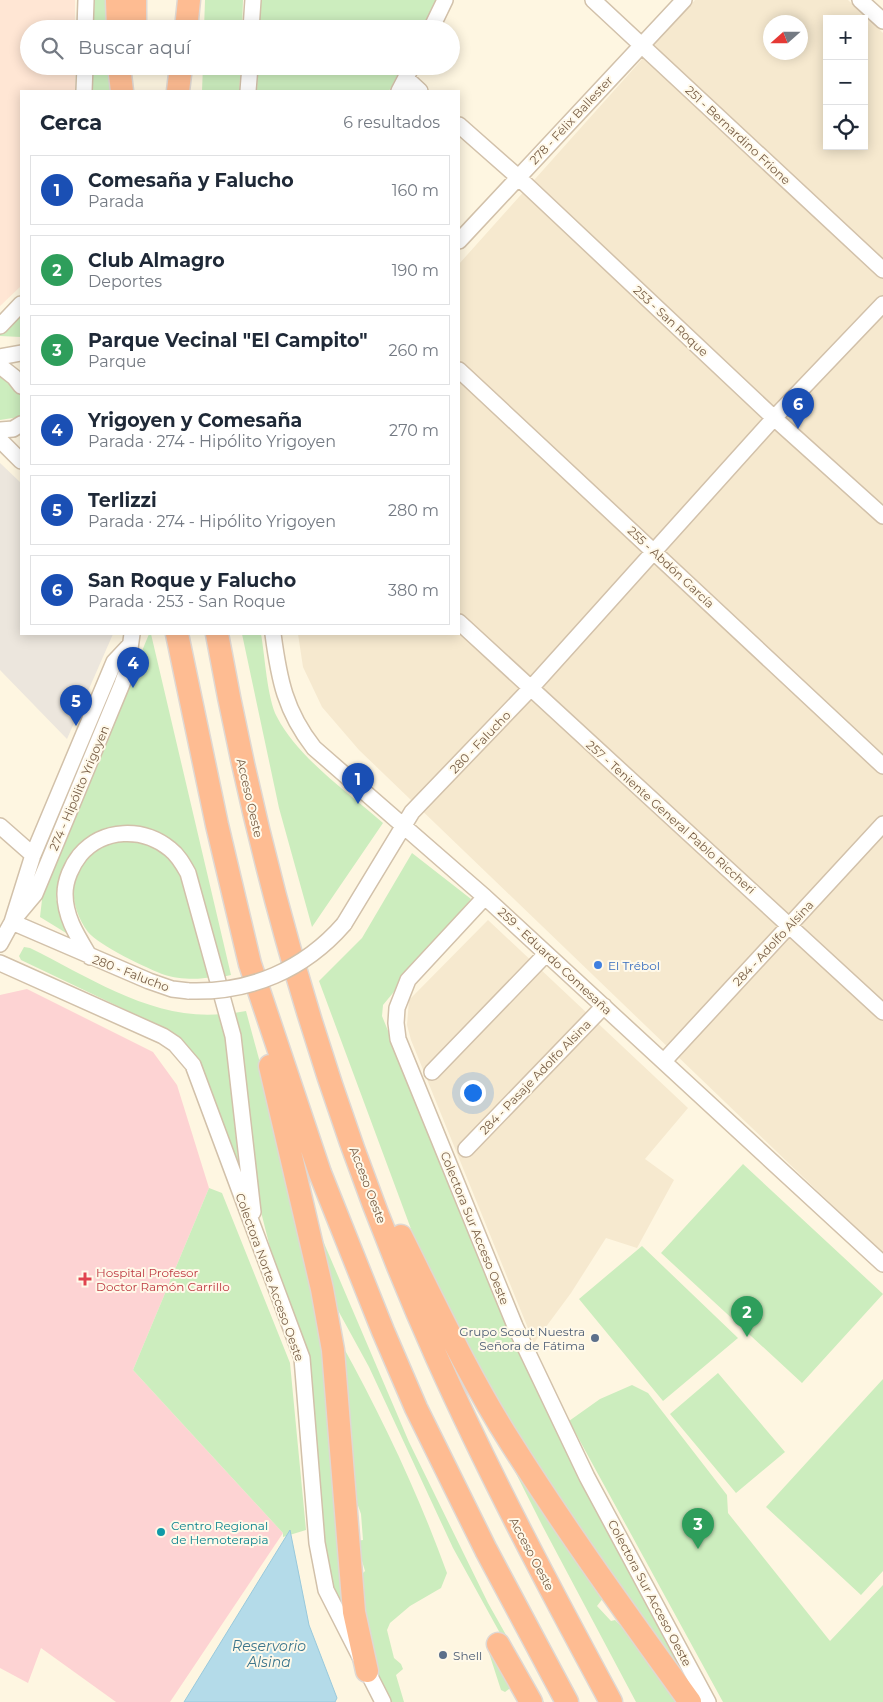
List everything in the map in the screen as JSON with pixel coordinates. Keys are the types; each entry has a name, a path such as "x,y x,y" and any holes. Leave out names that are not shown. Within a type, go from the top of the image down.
{"highway":[{"path":"117,0 118,20"},
{"path":"135,0 135,20"},
{"path":"173,20 174,0"},
{"path":"187,20 189,0"},
{"path":"120,75 122,90"},
{"path":"134,75 134,90"},
{"path":"174,75 174,90"},
{"path":"178,90 180,75"},
{"path":"177,635 214,815 250,964 278,1108 322,1289 333,1350 354,1612 366,1671"},
{"name":"Acceso Oeste","path":"217,635 248,791 274,894 301,991 342,1116 399,1268 474,1439 506,1505 611,1702"},
{"path":"250,964 320,1173 383,1331 449,1476 567,1702"},
{"path":"342,1116 465,1363 510,1443 621,1607 690,1702"},
{"path":"498,1644 531,1702"}],"street":[{"path":"85,20 86,0"},
{"path":"252,20 253,0"},
{"path":"435,20 445,0"},
{"name":"251 - Bernardino Frione","path":"593,0 883,270"},
{"name":"278 - Félix Ballester","path":"460,240 684,0"},
{"path":"860,0 883,21"},
{"path":"84,90 85,75"},
{"path":"248,90 249,75"},
{"path":"406,78 419,90"},
{"name":"253 - San Roque","path":"460,126 518,177 774,418 883,516"},
{"name":"280 - Falucho","path":"12,922 149,982 172,989 189,991 233,989 275,977 312,955 344,924 412,812 531,688 774,418 883,304"},
{"path":"0,326 20,305"},
{"path":"0,357 20,353"},
{"path":"0,366 14,377 20,385"},
{"name":"255 - Abdón García","path":"460,371 883,766"},
{"path":"0,430 13,429 20,425"},
{"path":"0,440 20,461"},
{"name":"257 - Teniente General Pablo Riccheri","path":"460,623 883,1012"},
{"name":"259 - Eduardo Comesaña","path":"273,635 278,676 285,698 302,732 314,748 404,824 485,897 883,1264"},
{"name":"274 - Hipólito Yrigoyen","path":"12,922 33,855 114,662 131,640"},
{"name":"274 - Hipólito Yrigoyen","path":"0,944 12,922 35,894 122,684 131,640"},
{"name":"284 - Adolfo Alsina","path":"664,1061 883,824"},
{"path":"0,826 33,855"},
{"path":"90,957 74,930 66,905 65,892 69,873 76,861 86,849 98,840 125,833 148,836 171,849 180,858 188,873 229,1016 256,1238"},
{"name":"Colectora Sur Acceso Oeste","path":"485,897 408,980 402,989 397,1008 398,1039 515,1326 587,1477 708,1702"},
{"path":"432,1072 546,954"},
{"name":"Colectora Norte Acceso Oeste","path":"0,963 152,1030 176,1044 185,1053 198,1077 302,1358 317,1543 326,1590 383,1702"},
{"name":"284 - Pasaje Adolfo Alsina","path":"466,1149 604,1006"}],"shaded area":[{"path":"0,0 75,0 75,20 20,20 20,75 75,75 75,90 20,90 20,287 0,306"},
{"path":"695,0 848,0 864,15 823,15 823,150 868,150 868,19 883,33 883,1254 359,750 322,707 303,667 298,635 460,635 460,263"},
{"path":"0,463 20,482 20,635 113,635 67,739 0,670"},
{"path":"488,920 688,1108 645,1159 674,1180 637,1248 606,1238 571,1293 534,1343 411,1040 407,1025 409,1000"},
{"name":"Hospital Profesor Doctor Ramón Carrillo","path":"27,989 153,1052 177,1085 209,1188 133,1370 283,1533 170,1702 116,1702 41,1648 28,1683 0,1668 0,995"}],"green space":[{"path":"92,0 109,0 110,20 92,20"},
{"path":"205,0 243,0 242,20 204,20"},
{"path":"261,0 436,0 426,20 260,20"},
{"path":"91,75 110,75 110,90 91,90"},
{"path":"203,75 240,75 239,90 202,90"},
{"path":"258,75 397,75 390,90 257,90"},
{"path":"20,310 20,337 0,336 0,333"},
{"path":"0,372 20,392 20,415 19,417 0,420"},
{"path":"149,635 151,635 231,975 222,977 187,860 164,836 126,826 91,837 67,860 56,899 71,936 40,917 43,891"},
{"path":"242,635 261,635 271,699 277,717 286,732 311,761 383,823 312,927 279,808"},
{"path":"137,839 164,852 173,861 193,910 211,977 200,979 181,978 157,972 102,943 88,932 81,922 74,899 75,877 80,867 87,857 100,845"},
{"path":"412,853 471,899 383,1005 382,1016 516,1347 698,1699 539,1469 486,1383 414,1237 319,981 362,938"},
{"path":"24,947 30,948 99,984 147,1004 172,1011 197,1014 223,1014 239,1166 236,1167 207,1081 187,1045 170,1031 21,960 19,956"},
{"path":"246,1011 289,1170 316,1296 352,1619 336,1600 328,1575 311,1371 279,1283 259,1204 234,1013"},
{"path":"743,1164 883,1294 802,1383 661,1253"},
{"path":"209,1188 222,1193 290,1363 306,1530 283,1537 283,1533 133,1370"},
{"path":"306,1201 409,1442 488,1603 544,1702 538,1702 453,1548 369,1367 334,1303"},
{"path":"642,1246 738,1338 663,1401 579,1299"},
{"path":"341,1343 371,1399 398,1456 424,1514 447,1573 441,1588 410,1606 390,1623 387,1630 394,1658 401,1664 403,1669 396,1675 404,1702 390,1702 375,1673 357,1579 365,1571 356,1541 363,1540 361,1514 356,1500"},
{"path":"718,1373 785,1452 736,1493 670,1414"},
{"path":"883,1379 883,1571 861,1595 766,1507"},
{"path":"632,1385 648,1393 727,1495 728,1513 830,1641 883,1585 883,1702 723,1702 569,1421 600,1399"},
{"path":"484,1410 604,1597 597,1606 611,1621 615,1620 623,1628 629,1624 683,1702 636,1702 543,1527"},
{"path":"488,1643 525,1702 518,1702 520,1700 513,1686 505,1692 501,1690 489,1653"}],"water":[{"name":"Reservorio Alsina","path":"290,1530 309,1625 337,1698 335,1702 184,1702"}],"place":[{"name":"San Roque y Falucho","path":"798,429"},
{"name":"Yrigoyen y Comesaña","path":"133,688"},
{"name":"Terlizzi","path":"76,726"},
{"name":"Comesaña y Falucho","path":"358,804"},
{"name":"El Trébol","path":"598,965"},
{"name":"Hospital Profesor Doctor Ramón Carrillo","path":"85,1279"},
{"name":"Club Almagro","path":"747,1337"},
{"name":"Grupo Scout Nuestra Señora de Fátima","path":"595,1338"},
{"name":"Centro Regional de Hemoterapia","path":"161,1532"},
{"name":"Parque Vecinal \"El Campito\"","path":"698,1549"},
{"name":"Shell","path":"443,1655"}]}
